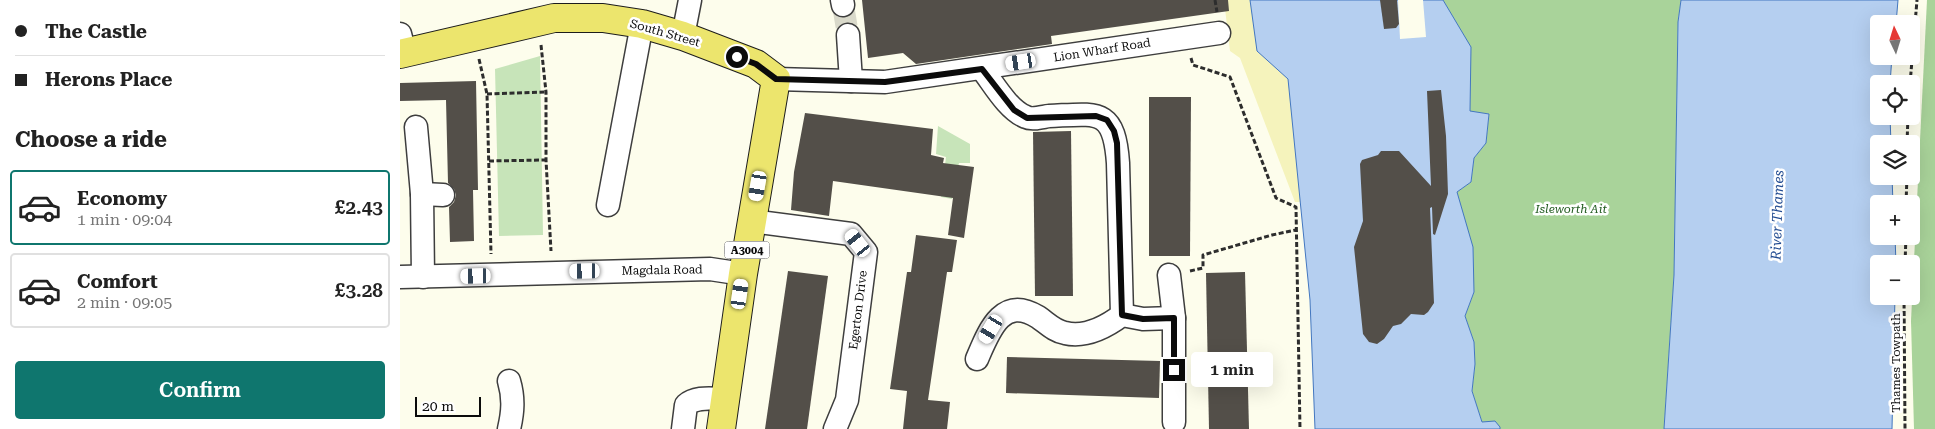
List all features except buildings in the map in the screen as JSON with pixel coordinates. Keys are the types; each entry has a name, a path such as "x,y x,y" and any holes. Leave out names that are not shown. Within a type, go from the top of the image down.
{"main road":[{"name":"South Street","path":"402,47 474,36 554,18 589,18 642,24 683,36 756,64 776,79"},
{"name":"A3004","path":"721,429 743,274 776,79"}],"street":[{"path":"683,36 690,0"},
{"path":"608,205 642,24"},
{"name":"Lion Wharf Road","path":"776,79 885,82 1219,33"},
{"path":"848,35 851,81"},
{"path":"982,69 1014,110 1027,118 1096,116 1107,120 1114,131 1118,163 1122,315"},
{"path":"416,127 433,195 423,277"},
{"name":"Egerton Drive","path":"752,221 851,234 866,252 847,400 835,429"},
{"name":"Magdala Road","path":"400,277 710,269 743,274"},
{"path":"1169,275 1174,318 1174,422"},
{"path":"978,359 986,338 996,320 1013,310 1027,312 1056,330 1066,333 1088,333 1110,324 1122,315 1143,319 1174,318"},
{"path":"509,381 513,395 513,412 509,429"},
{"path":"683,429 686,405 689,402 698,399 725,399"}],"path":[{"path":"1911,75 1917,0"},
{"path":"539,22 546,92 546,160 553,272"},
{"path":"474,36 487,94 493,275"},
{"path":"1189,51 1193,65 1230,77 1276,198 1296,207 1300,429"},
{"path":"487,94 546,92"},
{"path":"489,161 546,160"},
{"path":"1169,275 1203,268 1204,255 1272,234 1296,230"},
{"name":"Thames Towpath","path":"1904,305 1905,429"}],"green space":[{"name":"Isleworth Ait","path":"1443,0 1681,0 1678,22 1674,275 1664,429 1500,429 1500,427 1482,422 1472,391 1475,364 1474,342 1465,316 1474,292 1457,192 1471,182 1474,158 1486,143 1489,114 1470,112 1470,47"},
{"path":"1927,0 1935,0 1935,429 1914,429 1911,321 1912,305 1920,305 1920,255 1914,255 1915,245 1920,245 1920,195 1917,195 1918,185 1920,185 1920,140"},
{"path":"540,56 543,235 499,236 495,69"},
{"path":"938,126 970,144 970,163 959,163 952,199 941,197 946,157 936,154"}],"sand":[{"path":"1224,0 1300,0 1304,34 1315,429 1307,202 1295,202 1240,58 1230,51"}],"water":[{"path":"1250,0 1443,0 1471,47 1470,111 1489,114 1486,143 1474,158 1471,182 1457,192 1473,247 1474,292 1465,316 1474,342 1475,364 1472,391 1482,422 1495,421 1500,429 1315,429 1310,300 1288,79 1257,51"},
{"name":"River Thames","path":"1681,0 1898,0 1897,15 1870,15 1870,65 1891,65 1891,75 1870,75 1870,125 1890,125 1891,135 1870,135 1870,185 1892,185 1893,195 1870,195 1870,245 1895,245 1896,255 1870,255 1870,305 1895,305 1892,429 1664,429 1674,275 1678,22"}],"pier":[{"path":"1398,0 1423,0 1426,37 1400,39"}],"tunnel":[{"path":"843,5 848,35"}],"route":[{"path":"737,57 756,64 776,79 796,78 885,82 982,69 1014,110 1027,118 1096,116 1107,120 1114,131 1117,143 1122,315 1143,319 1174,318 1174,370"}]}
